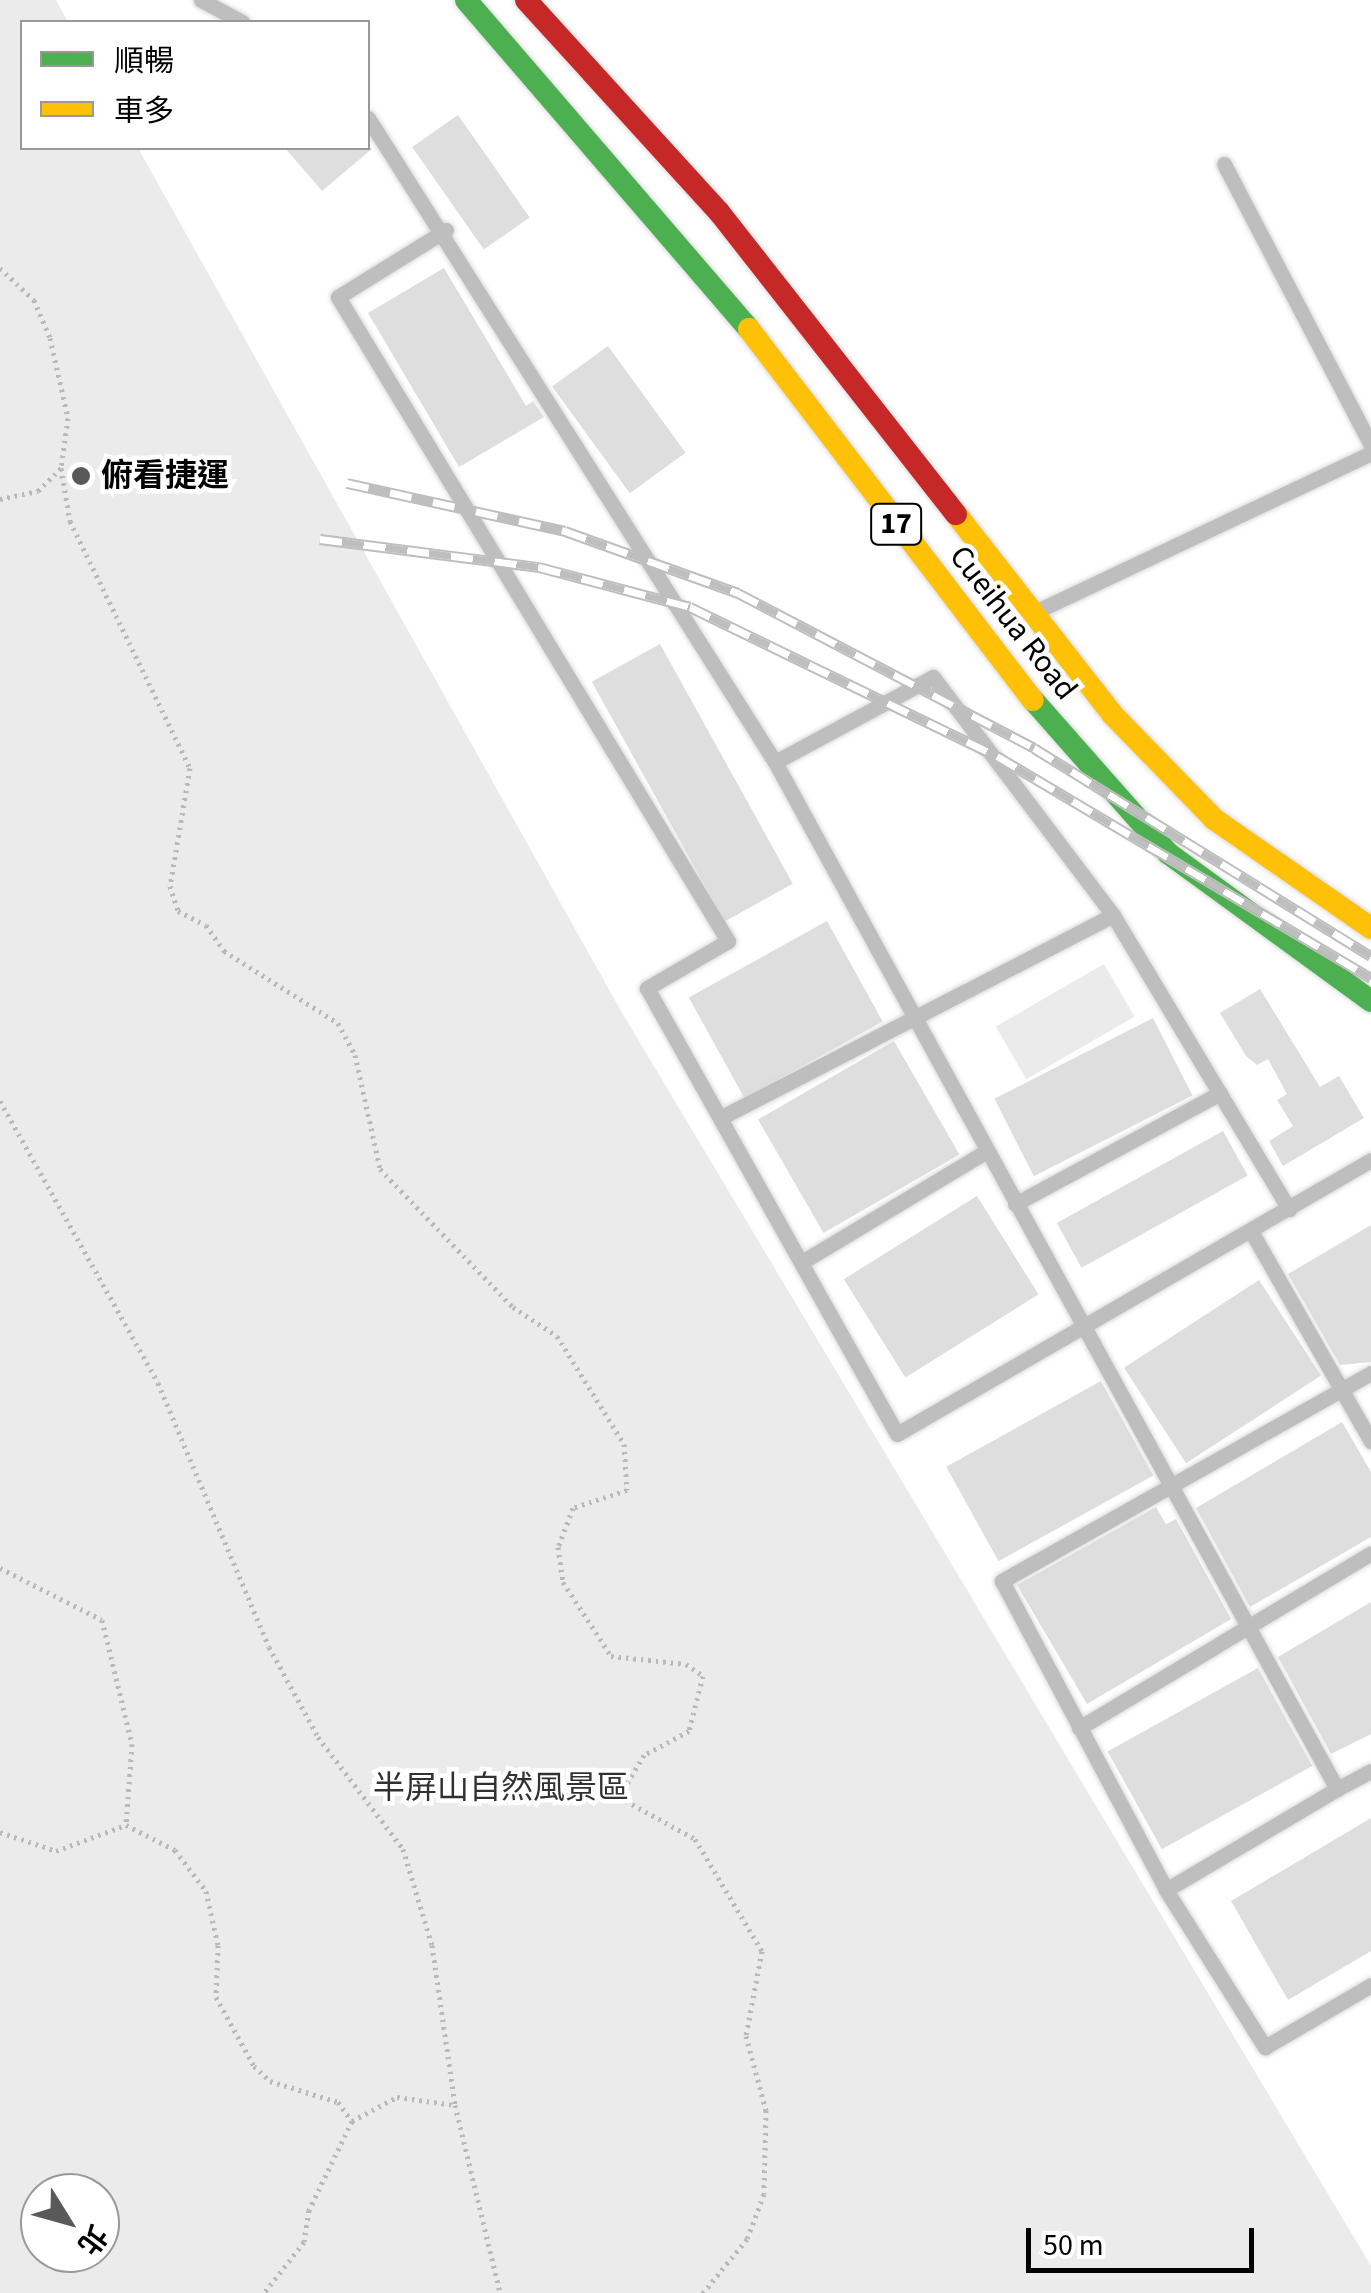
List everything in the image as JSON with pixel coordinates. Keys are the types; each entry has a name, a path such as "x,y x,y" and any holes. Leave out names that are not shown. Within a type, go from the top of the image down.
{"main road":[{"name":"Cueihua Road","path":"466,0 683,242 996,639 1078,758 1168,853 1371,1001"},
{"name":"Cueihua Road","path":"526,0 719,212 1026,618 1114,716 1214,819 1371,928"}],"lane":[{"path":"201,0 238,20"},
{"path":"370,121 446,230 775,762 1083,1330 1250,1623 1337,1789"},
{"path":"1224,164 1371,445"},
{"path":"446,230 338,298 728,941 647,988 897,1434 1083,1330 1371,1160"},
{"path":"1026,618 1371,453"},
{"path":"775,762 933,677 1113,914 1289,1208"},
{"path":"720,1118 1113,914"},
{"path":"1015,1204 1220,1092"},
{"path":"802,1262 987,1151"},
{"path":"1251,1231 1371,1441"},
{"path":"1371,1373 1002,1581 1166,1890 1266,2047 1371,1985"},
{"path":"1079,1728 1371,1553"},
{"path":"1166,1890 1371,1770"}],"path":[{"path":"0,268 34,300 50,338 68,418 61,468 70,522 190,768 170,886 178,911 206,925 224,952 338,1023 355,1055 380,1169 513,1307 557,1336 624,1444 626,1490 573,1508 558,1547 563,1582 611,1656 686,1664 703,1676 689,1731 644,1755 620,1798 695,1839 762,1952 746,2036 766,2110 764,2194 747,2239 703,2293"},
{"path":"0,499 38,491 61,468"},
{"path":"0,1101 158,1384 277,1662 318,1737 403,1849 432,1945 455,2105 500,2293"},
{"path":"0,1568 102,1620 132,1744 126,1825"},
{"path":"0,1832 56,1851 126,1825 175,1850 206,1892 218,1945 216,1997 254,2066 270,2081 338,2102 352,2121"},
{"path":"264,2293 304,2242 309,2210 352,2121 397,2097 455,2105"}],"green space":[{"name":"半屏山自然風景區","path":"0,0 56,0 67,20 20,20 20,150 139,150 621,1011 1371,2266 1371,2293 0,2293"},
{"path":"1104,964 1134,1017 1026,1079 996,1026"}],"building":[{"path":"458,115 530,217 484,250 412,147"},
{"path":"373,148 322,191 287,150"},
{"path":"444,268 526,406 533,401 544,417 459,467 368,313"},
{"path":"608,346 686,453 630,493 552,387"},
{"path":"660,644 793,884 725,921 592,682"},
{"path":"827,921 883,1022 745,1098 689,998"},
{"path":"1260,989 1320,1087 1339,1076 1364,1118 1283,1166 1269,1141 1293,1126 1277,1100 1287,1094 1268,1059 1257,1065 1246,1056 1220,1013"},
{"path":"1153,1018 1192,1096 1034,1176 994,1099"},
{"path":"894,1041 960,1154 824,1233 758,1120"},
{"path":"1223,1131 1248,1176 1082,1268 1057,1223"},
{"path":"977,1196 1038,1294 905,1378 844,1279"},
{"path":"1371,1225 1371,1362 1340,1365 1288,1274"},
{"path":"1259,1280 1321,1376 1186,1463 1124,1368"},
{"path":"1101,1381 1153,1475 999,1561 946,1467"},
{"path":"1342,1422 1371,1472 1371,1537 1250,1607 1196,1508"},
{"path":"1156,1507 1166,1524 1176,1519 1231,1619 1087,1704 1017,1585"},
{"path":"1371,1602 1371,1734 1331,1754 1278,1657"},
{"path":"1258,1668 1312,1766 1162,1849 1108,1751"},
{"path":"1371,1818 1371,1951 1288,2000 1231,1901"}],"railway":[{"path":"347,483 565,531 738,593 1034,748 1371,956"},
{"path":"320,539 539,567 690,607 997,756 1371,978"}],"traffic: fast":[{"path":"466,0 749,329"},
{"path":"1033,700 1168,853 1371,1001"}],"traffic: slow":[{"path":"749,329 1033,700"},
{"path":"956,514 1113,715 1214,819 1371,928"}],"traffic: jam":[{"path":"526,0 719,212 956,514"}],"place":[{"name":"俯看捷運","path":"81,476"}]}
